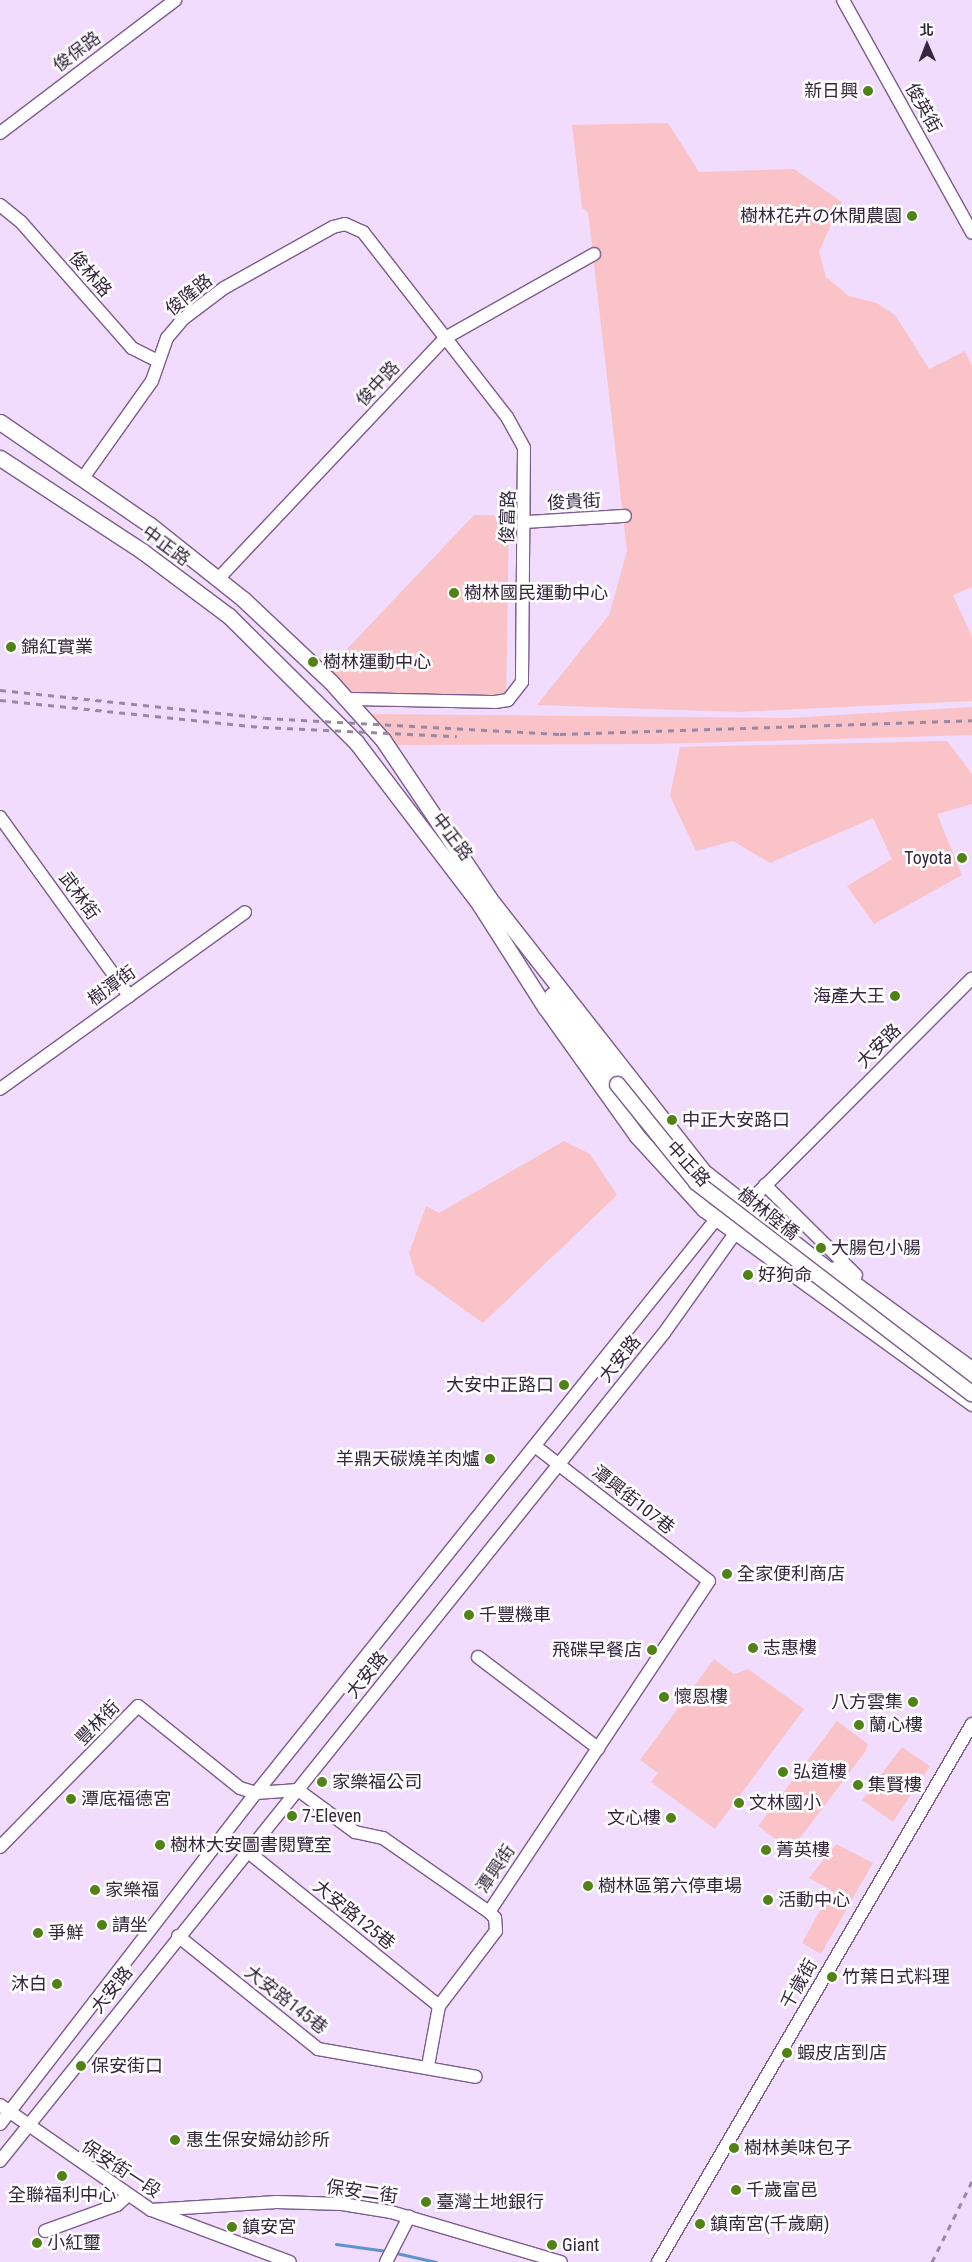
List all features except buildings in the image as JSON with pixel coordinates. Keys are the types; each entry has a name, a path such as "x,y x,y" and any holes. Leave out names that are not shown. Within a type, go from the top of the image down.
{"main road":[{"name":"中正路","path":"0,422 83,478 218,579 331,682 383,740 484,901 544,1007 637,1136 717,1218 818,1294 972,1403"},
{"name":"中正路","path":"0,458 142,551 229,616 356,742 704,1172 804,1248"},
{"path":"313,699 331,682"},
{"name":"樹林陸橋","path":"484,901 617,1084 696,1182 972,1394"},
{"name":"樹林陸橋","path":"804,1248 972,1383"}],"street":[{"name":"俊保路","path":"0,134 175,0"},
{"name":"俊英街","path":"843,0 972,233"},
{"name":"俊林路","path":"0,205 21,222 132,348 157,361"},
{"name":"俊隆路","path":"83,478 152,381 157,361 167,338 224,288 333,227 355,226"},
{"name":"俊富路","path":"346,699 495,702 518,692 522,682 526,522 527,468 517,432 445,338 355,226"},
{"name":"俊中路","path":"218,579 445,338 594,254"},
{"name":"俊貴街","path":"526,522 625,516"},
{"name":"武林街","path":"0,817 129,996"},
{"name":"樹潭街","path":"0,1089 245,912"},
{"name":"大安路","path":"0,2161 26,2125 298,1790 558,1465 738,1234 748,1204 972,978"},
{"path":"765,1185 870,1290"},
{"name":"大安路","path":"0,2124 4,2109 717,1218 748,1204"},
{"path":"804,1248 870,1290 972,1368"},
{"name":"潭興街107巷","path":"535,1446 709,1581"},
{"name":"潭興街","path":"428,2066 439,2006 496,1931 495,1918 489,1912 709,1581"},
{"path":"478,1657 598,1748"},
{"name":"豐林街","path":"0,1847 138,1706 240,1788 256,1793"},
{"name":"千歲街","path":"658,2262 972,1724"},
{"path":"256,1793 298,1790 355,1832 383,1838 489,1912"},
{"name":"大安路125巷","path":"247,1851 439,2006"},
{"name":"大安路145巷","path":"178,1936 318,2050 428,2066 476,2076"},
{"name":"保安街一段","path":"4,2109 127,2196 151,2210 290,2262"},
{"path":"46,2231 118,2205 127,2196"},
{"name":"保安二街","path":"151,2210 277,2202 342,2204 409,2217 561,2262"},
{"path":"390,2255 409,2217"}],"shaded area":[{"path":"668,123 699,172 794,169 842,202 819,251 826,277 849,296 877,303 896,316 929,369 965,351 972,366 972,587 953,595 972,637 972,701 738,712 537,705 609,615 627,551 588,212 582,208 572,125"},
{"name":"樹林國民運動中心","path":"474,515 509,516 506,706 357,701 328,669"},
{"path":"972,707 972,735 655,744 397,745 365,714 789,718"},
{"path":"947,741 972,774 972,804 937,814 962,875 874,924 847,886 892,859 873,818 770,863 733,841 696,851 670,796 680,747"},
{"path":"564,1141 590,1154 617,1195 483,1323 416,1275 409,1253 426,1206 439,1213"},
{"path":"714,1659 734,1674 748,1669 804,1709 715,1829 651,1782 658,1773 640,1760"},
{"path":"837,1721 868,1744 865,1752 791,1850 758,1826"},
{"path":"902,1747 930,1766 893,1822 862,1800"},
{"path":"836,1844 873,1863 821,1954 802,1943 831,1890 809,1878"}],"waterway":[{"path":"336,2244 387,2251"},
{"path":"396,2253 436,2262"}],"railway":[{"path":"0,690 265,718 560,734 972,720"},
{"path":"0,700 263,727 457,736"},
{"path":"932,2262 972,2181"}],"place":[{"name":"新日興","path":"868,91"},
{"name":"樹林花卉の休閒農園","path":"912,216"},
{"name":"樹林國民運動中心","path":"454,593"},
{"name":"錦紅實業","path":"11,647"},
{"name":"樹林運動中心","path":"313,662"},
{"name":"Toyota","path":"962,858"},
{"name":"海產大王","path":"895,996"},
{"name":"中正大安路口","path":"672,1120"},
{"name":"大腸包小腸","path":"821,1248"},
{"name":"好狗命","path":"748,1275"},
{"name":"大安中正路口","path":"564,1385"},
{"name":"羊鼎天碳燒羊肉爐","path":"490,1459"},
{"name":"全家便利商店","path":"727,1574"},
{"name":"千豐機車","path":"469,1615"},
{"name":"志惠樓","path":"753,1648"},
{"name":"飛碟早餐店","path":"652,1650"},
{"name":"懷恩樓","path":"664,1697"},
{"name":"八方雲集","path":"913,1702"},
{"name":"蘭心樓","path":"859,1725"},
{"name":"弘道樓","path":"783,1772"},
{"name":"家樂福公司","path":"322,1782"},
{"name":"集賢樓","path":"858,1785"},
{"name":"潭底福德宮","path":"71,1799"},
{"name":"文林國小","path":"739,1803"},
{"name":"7-Eleven","path":"292,1816"},
{"name":"文心樓","path":"671,1818"},
{"name":"樹林大安圖書閱覽室","path":"160,1845"},
{"name":"菁英樓","path":"766,1850"},
{"name":"樹林區第六停車場","path":"588,1886"},
{"name":"家樂福","path":"95,1890"},
{"name":"活動中心","path":"768,1900"},
{"name":"請坐","path":"102,1925"},
{"name":"爭鮮","path":"38,1933"},
{"name":"竹葉日式料理","path":"832,1977"},
{"name":"沐白","path":"57,1984"},
{"name":"蝦皮店到店","path":"787,2053"},
{"name":"保安街口","path":"81,2066"},
{"name":"惠生保安婦幼診所","path":"175,2140"},
{"name":"樹林美味包子","path":"734,2148"},
{"name":"全聯福利中心","path":"62,2176"},
{"name":"千歲富邑","path":"736,2190"},
{"name":"臺灣土地銀行","path":"426,2202"},
{"name":"鎮南宮(千歲廟)","path":"700,2224"},
{"name":"鎮安宮","path":"232,2227"},
{"name":"小紅璽","path":"37,2243"},
{"name":"Giant","path":"552,2245"}]}
